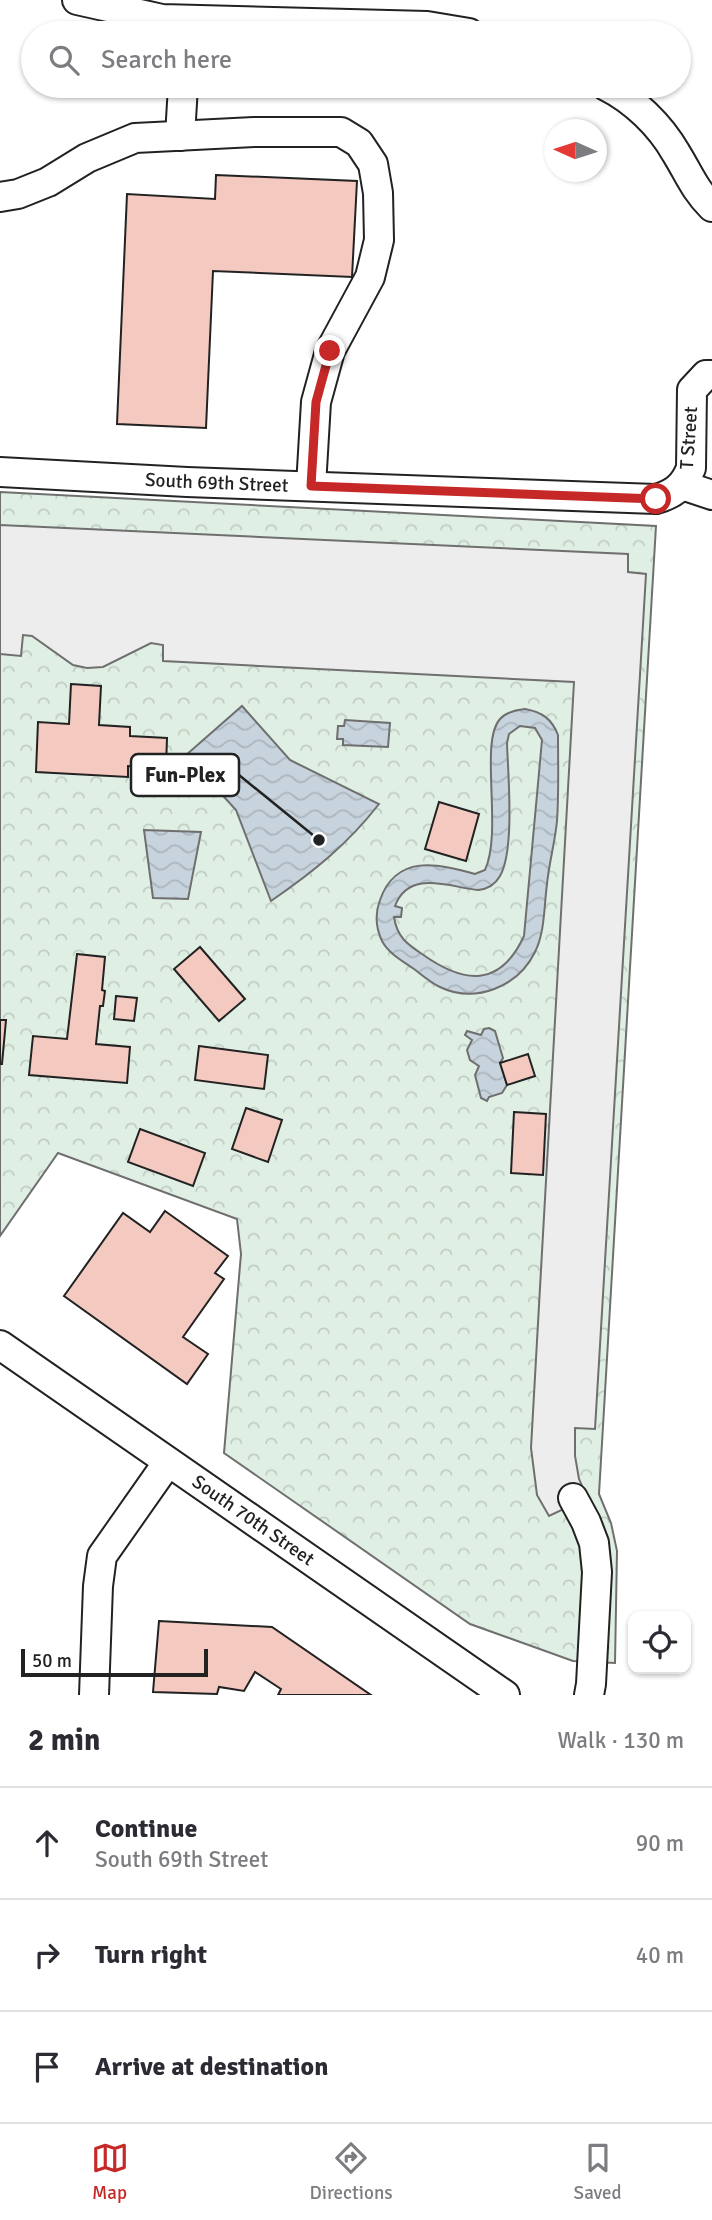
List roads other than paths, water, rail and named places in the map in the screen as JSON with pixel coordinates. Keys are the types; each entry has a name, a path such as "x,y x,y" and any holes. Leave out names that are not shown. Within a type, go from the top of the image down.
{"street":[{"path":"76,0 168,21"},
{"path":"180,136 182,98"},
{"path":"623,98 646,114 675,150 696,191 712,207"},
{"path":"0,197 18,194 48,182 87,158 135,138 254,132 341,132 359,143 373,164 378,193 379,240 370,278 330,351 319,389 311,486"},
{"name":"T Street","path":"682,485 691,468 702,382"},
{"name":"South 69th Street","path":"0,472 656,499 668,495 682,485"},
{"path":"682,485 712,495"},
{"name":"South 70th Street","path":"0,1345 505,1695"},
{"path":"94,1695 98,1586 102,1556 168,1462"},
{"path":"573,1498 594,1544 597,1572 589,1695"}],"water":[{"path":"242,706 290,760 379,804 329,857 271,901 236,810 186,755"},
{"path":"525,709 546,717 558,735 557,821 541,936 527,964 507,983 481,993 453,992 433,983 388,950 378,931 378,905 387,885 396,875 407,869 433,865 475,874 485,870 492,833 491,747 494,730 502,717","holes":["520,726 535,728 542,740 524,936 504,965 492,972 480,976 452,971 437,964 404,939 394,917 401,917 402,908 395,906 401,895 410,887 420,884 443,884 478,890 491,886 498,879 508,849 509,734"]},
{"path":"345,720 390,723 388,747 343,745 343,739 337,739 338,726 344,726"},
{"path":"144,830 201,832 188,899 153,898"},
{"path":"484,1029 495,1031 507,1085 502,1093 489,1097 487,1101 481,1098 475,1075 479,1066 470,1060 467,1050 472,1040 465,1035 467,1031 481,1035"}],"place":[{"name":"Fun-Plex","path":"319,840"}]}
